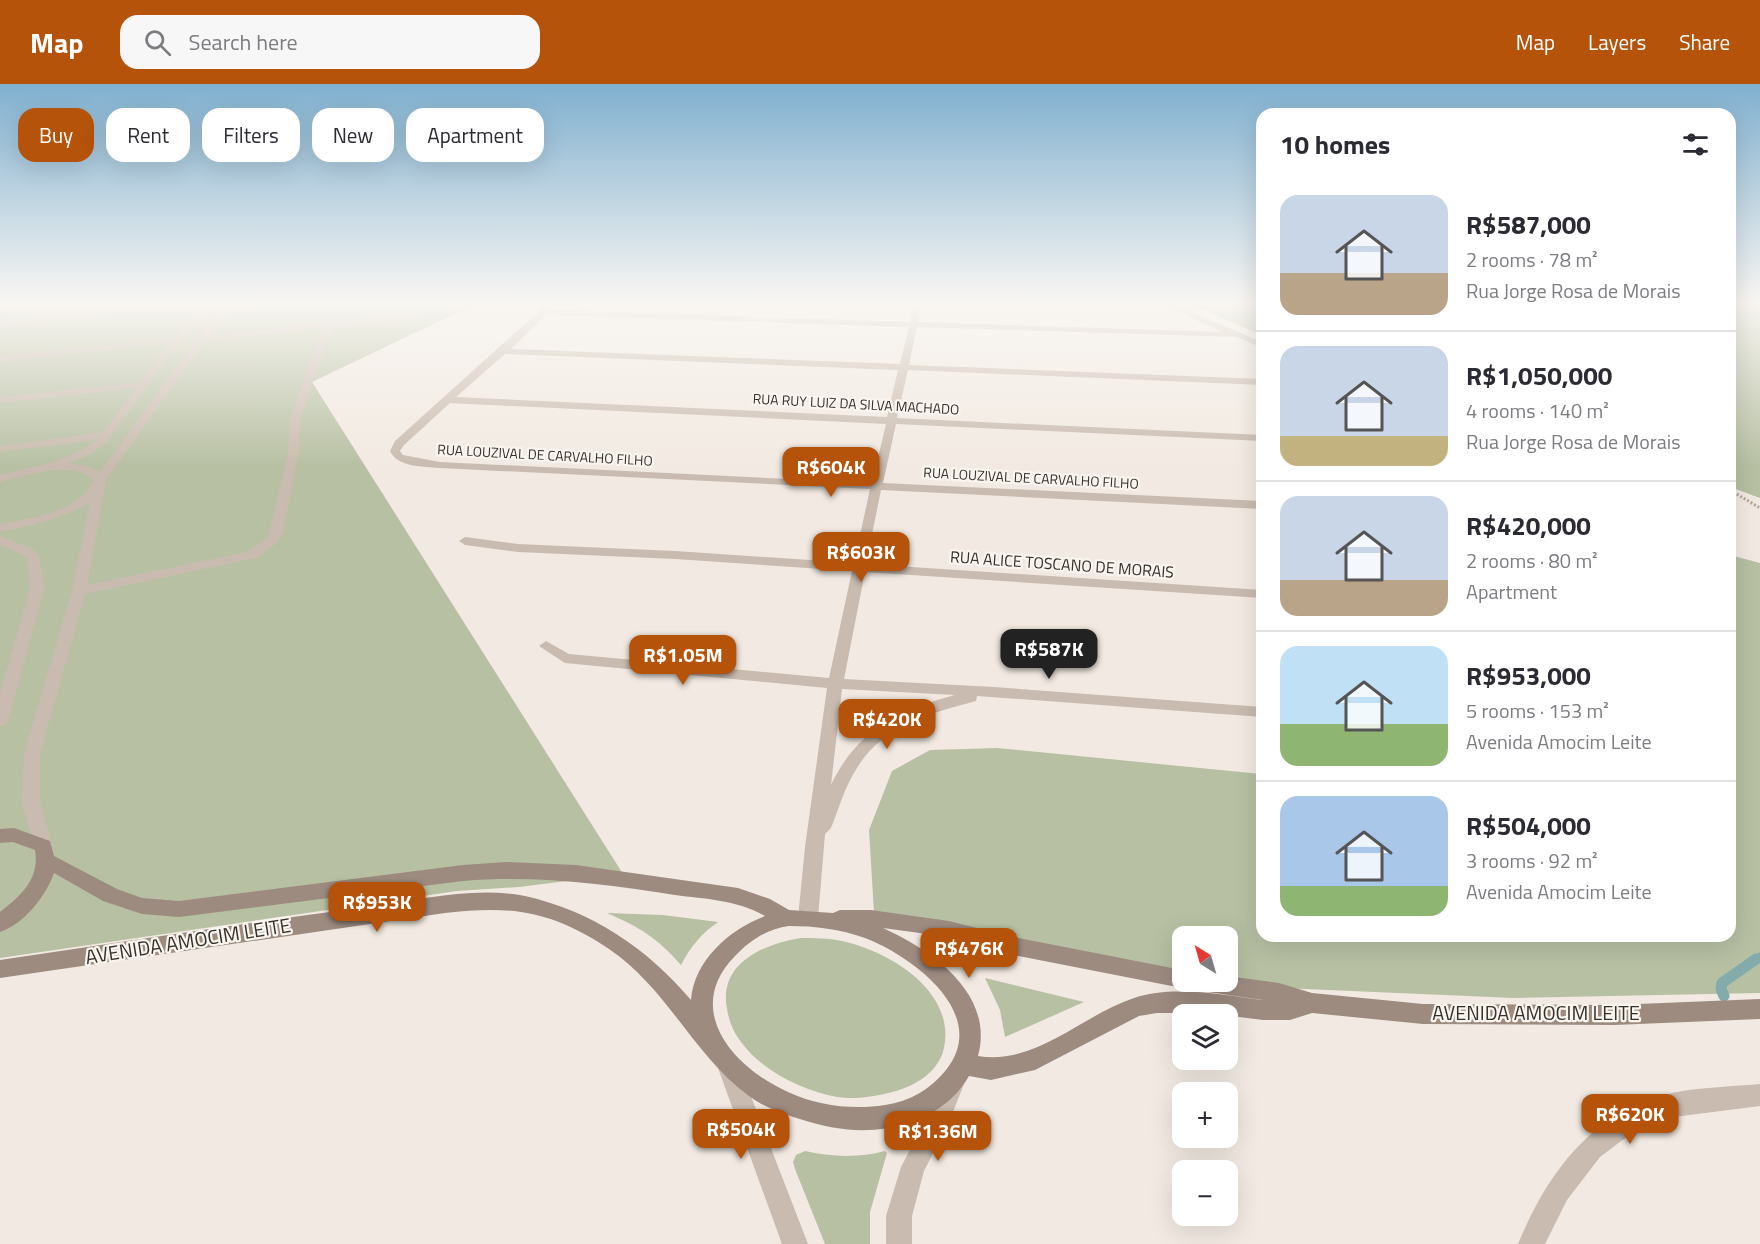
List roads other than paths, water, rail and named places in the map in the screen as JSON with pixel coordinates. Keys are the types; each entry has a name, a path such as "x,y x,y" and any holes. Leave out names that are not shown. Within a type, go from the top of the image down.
{"street":[{"path":"0,479 44,469 88,452 107,435 164,358"},
{"path":"0,528 62,512 87,498 188,358"},
{"path":"78,591 251,555 273,540 281,516 293,454 295,420 316,358"},
{"path":"448,400 495,358"},
{"path":"671,358 1256,382"},
{"path":"807,918 835,684 858,567 905,358"},
{"path":"0,400 146,384"},
{"name":"RUA RUY LUIZ DA SILVA MACHADO","path":"448,400 1256,438"},
{"name":"RUA LOUZIVAL DE CARVALHO FILHO","path":"448,400 396,447 396,455 403,460 556,471 877,484 1256,504"},
{"path":"0,448 107,435"},
{"path":"0,924 34,893 45,876 46,854 30,802 32,754 78,591 99,483 92,471 84,468 44,469"},
{"path":"0,540 26,550 34,558 37,589 0,720"},
{"name":"RUA ALICE TOSCANO DE MORAIS","path":"465,541 518,548 858,567 1256,594"},
{"path":"546,646 565,658 835,684 994,692 1256,711"},
{"path":"814,847 853,760 873,738 894,724 924,710 953,700 994,692"},
{"name":"AVENIDA AMOCIM LEITE","path":"0,836 15,836 46,854 84,883 142,906 179,909 463,873 543,871 576,873 738,896 807,918 859,927 903,946 934,967 948,983 966,1011 971,1031 970,1046 958,1073 928,1104 898,1115 854,1121 805,1110 765,1095 721,1056 655,975 622,947 560,915 533,906 501,900 393,911 0,969"},
{"name":"AVENIDA AMOCIM LEITE","path":"721,1056 703,1023 700,1001 707,975 729,947 753,929 807,918 856,917 902,921 949,929 1071,958 1172,977"},
{"name":"AVENIDA AMOCIM LEITE","path":"1238,987 1279,993 1312,1003 1423,1014 1614,1015 1760,1009"},
{"name":"AVENIDA AMOCIM LEITE","path":"958,1073 991,1069 1035,1059 1136,1006 1157,1003 1207,1003 1263,1010 1290,1010 1312,1003"},
{"path":"721,1056 795,1244"},
{"path":"899,1244 899,1216 913,1167 941,1114 958,1073"},
{"path":"1531,1244 1558,1191 1591,1148 1634,1116 1666,1106 1760,1095"}],"waterway":[{"path":"1754,961 1760,957"},
{"path":"1724,996 1721,989 1722,983 1756,959"}]}
